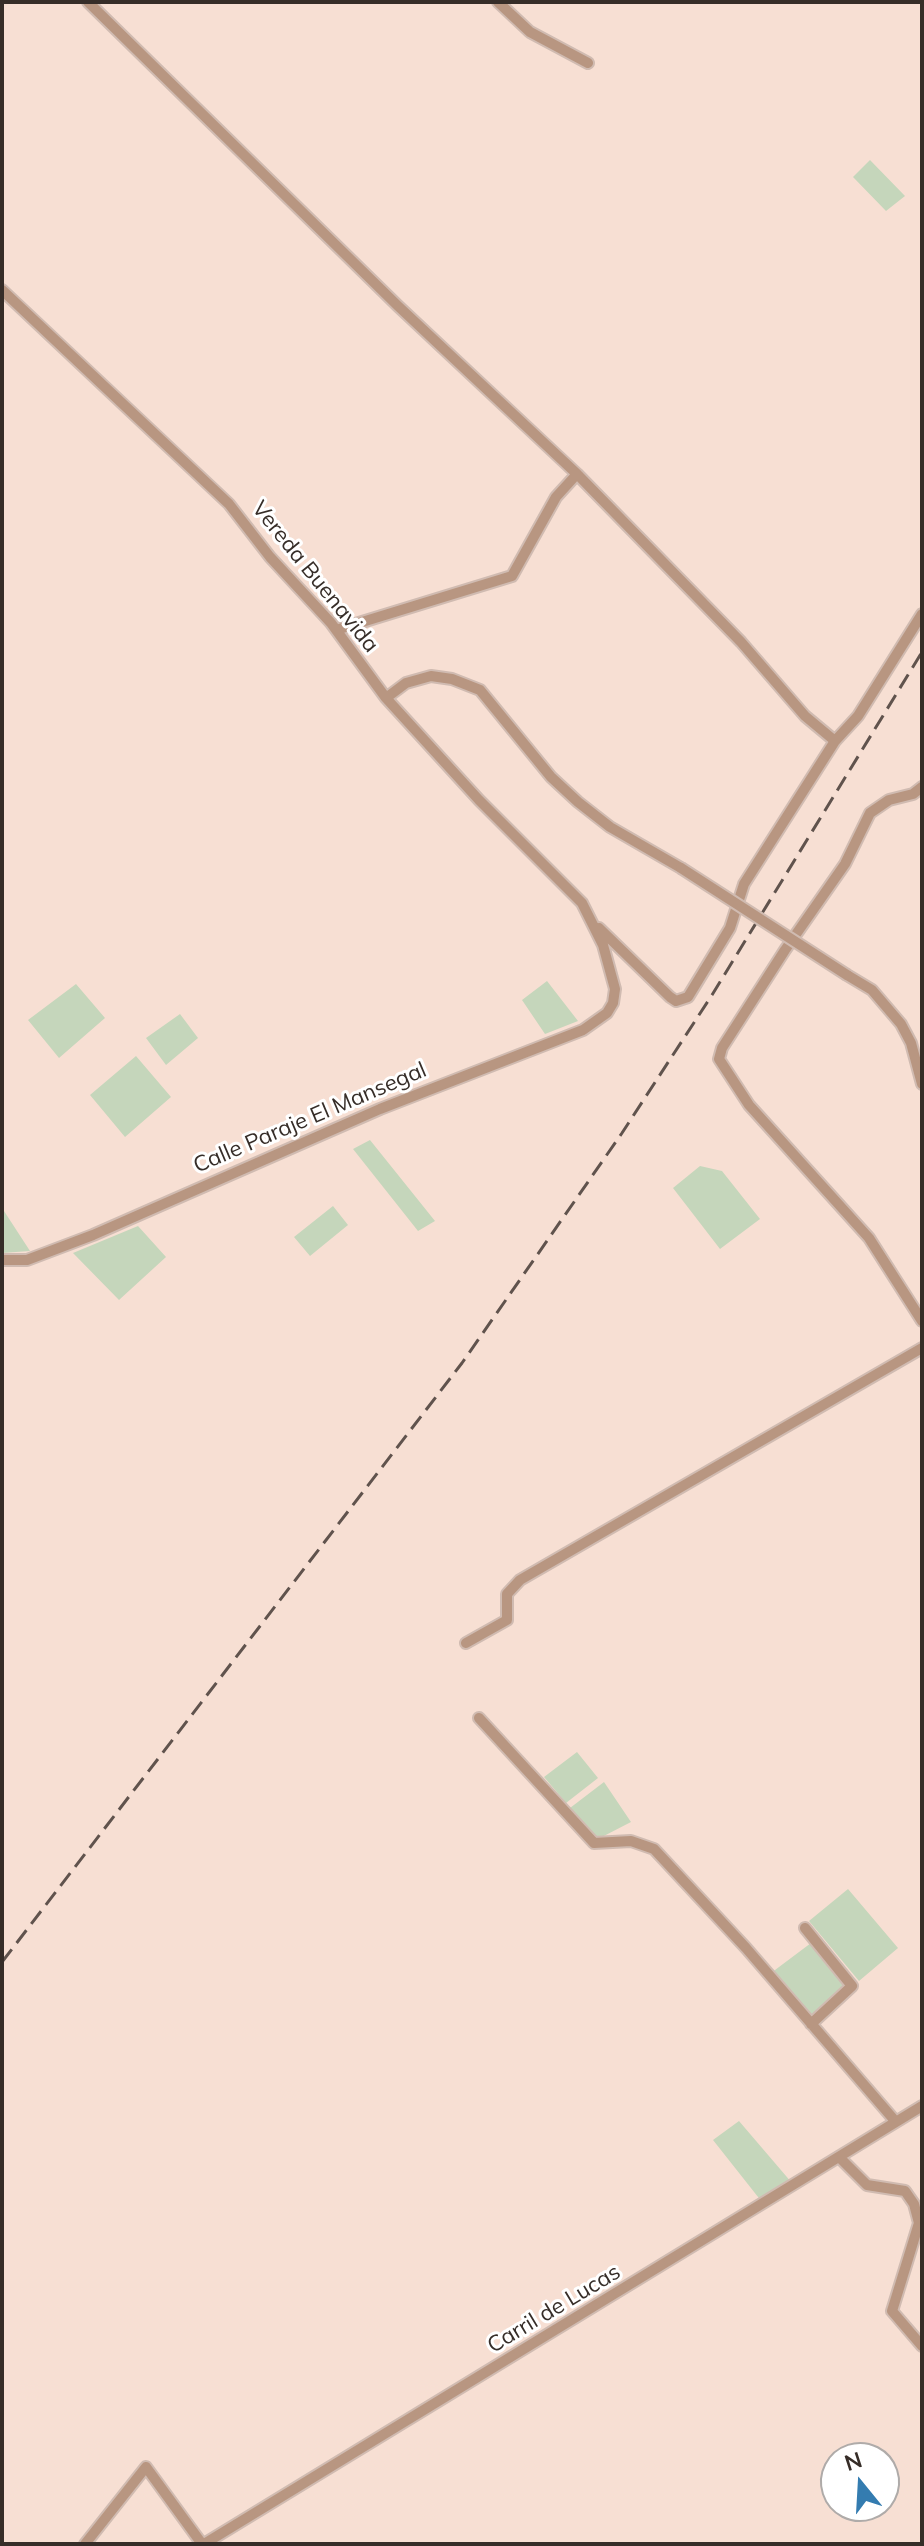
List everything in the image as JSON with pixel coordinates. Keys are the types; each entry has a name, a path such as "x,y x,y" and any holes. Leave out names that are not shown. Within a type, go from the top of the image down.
{"street":[{"path":"88,2 398,306 577,474 741,642 805,716 835,741"},
{"path":"498,2 530,32 588,63"},
{"name":"Vereda Buenavida","path":"2,290 229,504 336,630 386,698 479,800 582,903 594,924"},
{"path":"336,630 512,576 556,497 577,474"},
{"path":"594,924 670,997 676,1001 688,997 730,928 744,884 835,741 858,716 922,614"},
{"path":"386,698 406,683 431,676 452,679 480,690 551,777 610,827 681,868 872,990 901,1024 911,1043 922,1084"},
{"path":"922,787 889,800 870,813 845,864 785,950 722,1048 719,1059 749,1105 869,1238 922,1321"},
{"name":"Calle Paraje El Mansegal","path":"2,1260 27,1260 93,1235 380,1109 583,1030 607,1013 613,1003 615,989 594,924"},
{"path":"466,1643 507,1620 507,1594 520,1580 922,1348"},
{"path":"479,1718 594,1843 631,1841 654,1849 896,2122"},
{"path":"805,1928 852,1986 811,2024"},
{"name":"Carril de Lucas","path":"203,2544 922,2106"},
{"path":"839,2157 867,2185 905,2191 914,2204 919,2223 892,2311 922,2346"},
{"path":"85,2544 146,2467 203,2544"}],"green space":[{"path":"870,160 905,196 886,211 853,177"},
{"path":"547,981 578,1021 545,1034 522,1000"},
{"path":"76,984 105,1018 59,1058 28,1020"},
{"path":"180,1014 198,1038 166,1065 146,1038"},
{"path":"136,1056 171,1097 125,1137 90,1095"},
{"path":"370,1140 435,1221 418,1231 353,1149"},
{"path":"700,1166 722,1171 760,1219 720,1249 673,1188"},
{"path":"333,1206 348,1225 310,1256 294,1237"},
{"path":"4,1211 30,1251 2,1253"},
{"path":"138,1226 166,1257 119,1300 73,1253"},
{"path":"577,1752 598,1778 566,1803 544,1777"},
{"path":"604,1782 631,1822 598,1839 570,1808"},
{"path":"848,1889 898,1948 859,1981 809,1921"},
{"path":"811,1943 849,1987 812,2020 771,1973"},
{"path":"739,2121 792,2183 762,2202 713,2140"}],"railway":[{"path":"2,1962 462,1363 622,1133 712,995 922,652"}]}
